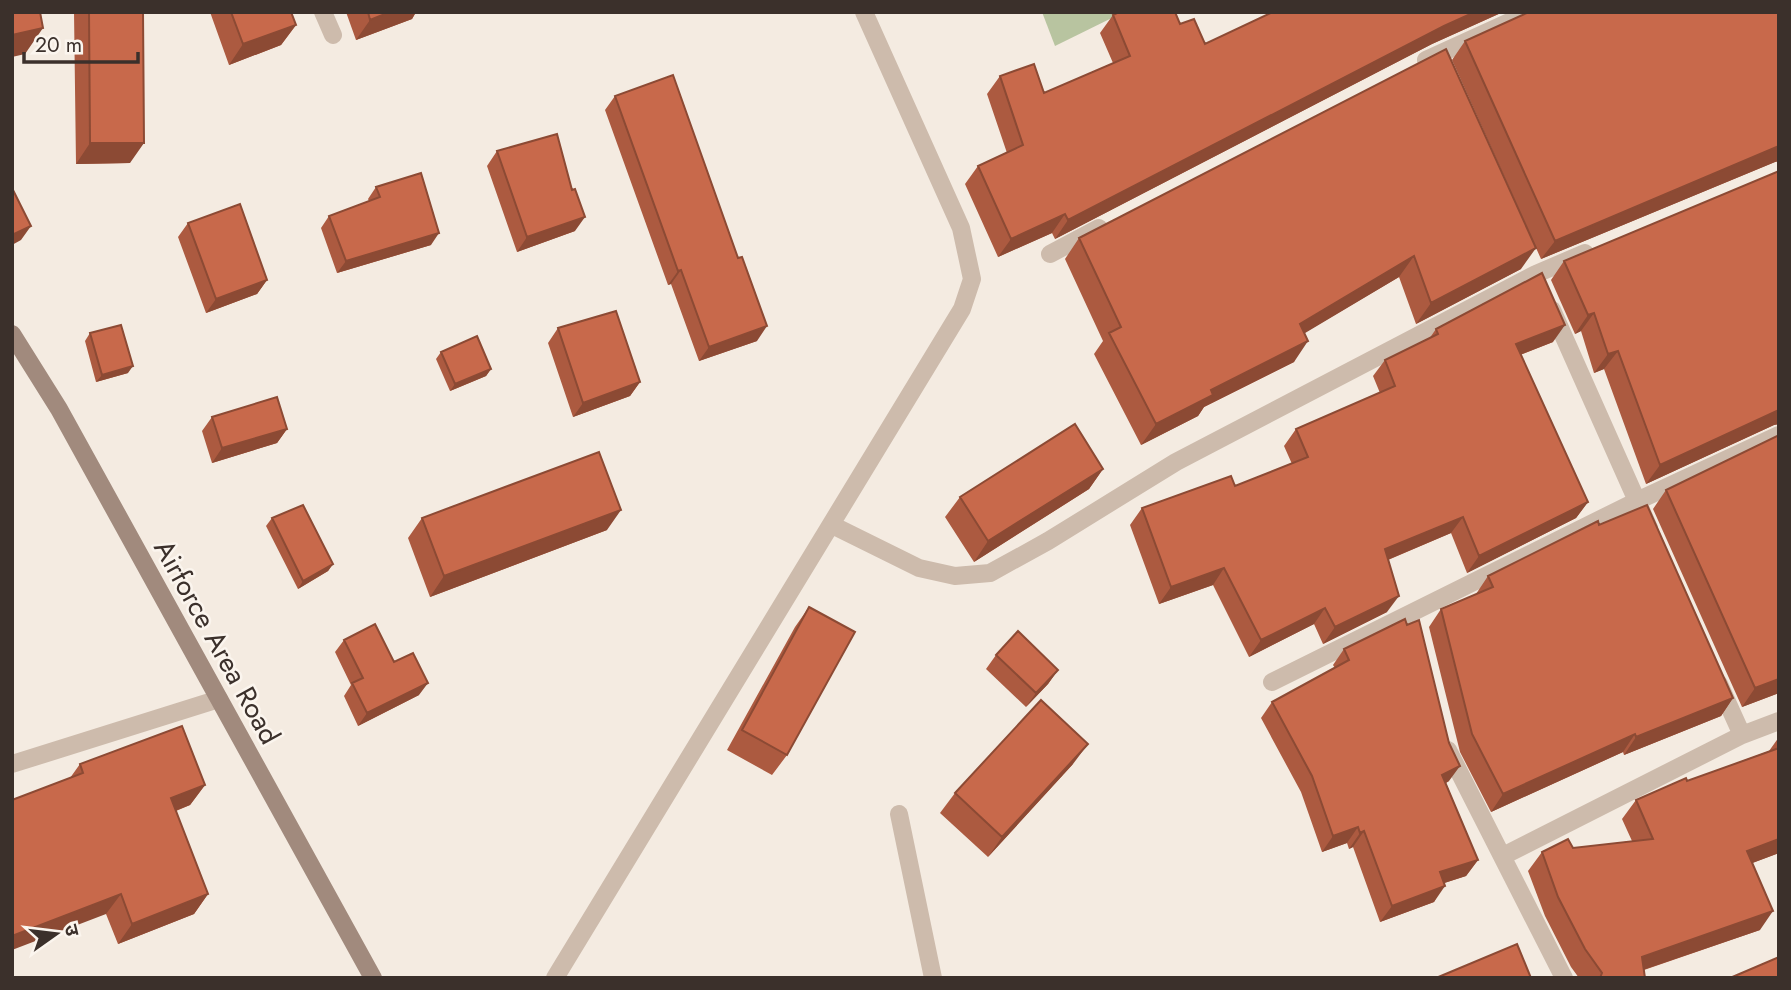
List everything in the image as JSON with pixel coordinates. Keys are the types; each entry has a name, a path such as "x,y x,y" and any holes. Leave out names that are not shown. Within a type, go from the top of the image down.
{"street":[{"path":"323,12 333,35"},
{"path":"555,978 962,309 972,279 961,228 864,12"},
{"path":"1413,67 1440,60 1531,12"},
{"path":"1050,254 1111,222"},
{"path":"832,525 919,568 955,576 990,573 1048,541 1176,462 1600,247"},
{"path":"1539,280 1659,550"},
{"name":"Airforce Area Road","path":"12,334 59,409 373,978"},
{"path":"1272,682 1416,620 1637,501 1779,435"},
{"path":"1709,661 1742,735"},
{"path":"12,764 219,699"},
{"path":"1503,856 1742,735 1779,720"},
{"path":"1443,730 1449,756 1564,978"},
{"path":"899,814 933,978"}],"green space":[{"path":"1042,12 1124,12 1055,46"}],"building":[{"path":"12,12 40,12 43,28 12,35"},
{"path":"89,12 143,12 144,143 90,143"},
{"path":"231,12 291,12 296,25 243,44"},
{"path":"368,12 390,12 370,20"},
{"path":"1119,12 1175,12 1180,24 1194,19 1205,44 1273,12 1475,12 1068,220 1065,214 1011,239 978,166 1023,145 1000,76 1034,64 1044,93 1130,56 1113,15"},
{"path":"1529,12 1779,12 1779,146 1555,241 1465,41"},
{"path":"1446,49 1536,248 1431,303 1414,256 1300,324 1308,341 1211,390 1213,395 1156,424 1109,333 1121,327 1079,238"},
{"path":"673,75 738,258 742,257 767,326 709,347 681,270 678,271 615,96"},
{"path":"557,134 572,190 575,189 585,217 527,237 497,151"},
{"path":"1779,171 1779,410 1660,465 1618,351 1608,354 1594,313 1588,315 1564,261"},
{"path":"421,173 439,233 346,261 329,216 380,197 376,187"},
{"path":"12,188 31,226 12,235"},
{"path":"240,204 267,280 216,299 188,223"},
{"path":"1542,273 1565,325 1516,344 1588,502 1479,556 1463,517 1385,549 1399,596 1335,627 1325,608 1261,640 1224,568 1171,587 1142,508 1231,476 1235,486 1308,457 1296,429 1395,386 1385,360 1438,334 1436,329"},
{"path":"616,311 640,382 583,403 558,328"},
{"path":"121,325 133,366 102,375 90,333"},
{"path":"477,336 491,369 455,384 441,352"},
{"path":"277,397 287,429 222,448 212,417"},
{"path":"1075,424 1103,469 988,541 960,497"},
{"path":"1779,435 1779,679 1755,688 1666,490"},
{"path":"599,452 621,510 444,576 422,518"},
{"path":"303,505 333,564 303,581 272,518"},
{"path":"1647,505 1733,698 1636,737 1635,734 1503,794 1472,734 1441,609 1493,587 1488,576 1598,521 1599,525"},
{"path":"809,607 855,632 787,755 742,730"},
{"path":"1405,619 1407,625 1419,620 1449,743 1460,766 1442,775 1478,860 1440,872 1445,886 1392,906 1364,831 1360,833 1358,827 1333,836 1312,776 1272,702 1349,660 1344,649"},
{"path":"375,624 394,662 413,653 428,683 367,713 352,683 363,678 344,640"},
{"path":"1018,631 1058,670 1036,693 996,655"},
{"path":"1041,700 1088,744 1002,837 955,793"},
{"path":"182,726 205,785 171,798 208,894 132,924 121,894 12,936 12,800 83,773 80,764"},
{"path":"1779,748 1779,839 1747,851 1773,911 1642,957 1645,978 1600,978 1602,973 1585,949 1558,897 1542,852 1568,839 1573,848 1653,839 1636,800 1686,778 1687,781"},
{"path":"1517,944 1531,978 1436,978"},
{"path":"1779,957 1779,978 1730,978"}]}
